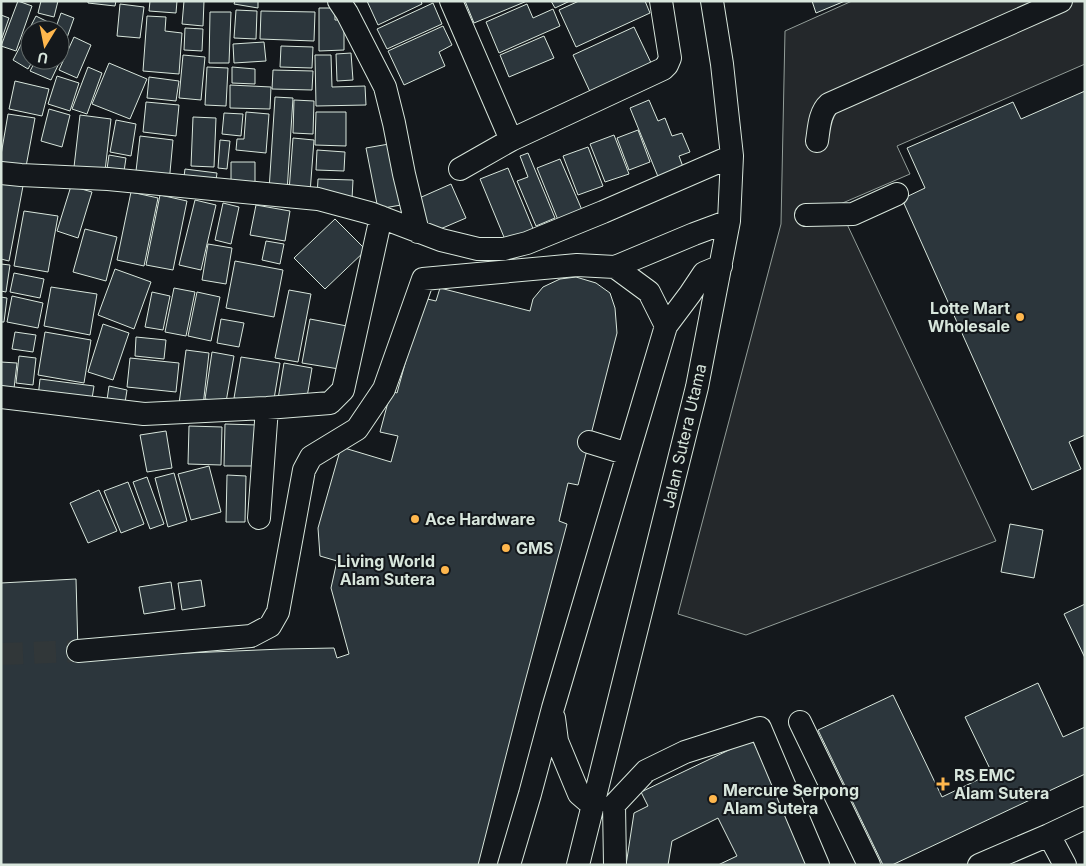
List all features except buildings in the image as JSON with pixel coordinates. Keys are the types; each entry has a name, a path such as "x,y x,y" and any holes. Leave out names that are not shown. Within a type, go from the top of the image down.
{"street":[{"path":"339,1 385,87 418,232"},
{"path":"451,1 511,140"},
{"path":"460,169 511,140 663,69 670,58 661,1"},
{"name":"Jalan Sutera Utama","path":"578,865 697,387 729,221 732,156 722,64 712,1"},
{"path":"817,141 819,124 825,108 829,104 1061,1"},
{"path":"1,173 108,179 318,199 381,217 441,240 478,249 504,249 527,243 595,216 732,156"},
{"path":"806,215 853,214 897,194"},
{"path":"1,397 144,414 330,403 343,390 381,217"},
{"path":"78,650 251,636 270,626 278,612 304,470 311,457 357,429 388,390 423,280 577,265 616,267 729,221"},
{"path":"616,267 648,292 666,326"},
{"path":"509,865 553,708 666,326 690,294 704,267 720,269"},
{"path":"259,518 267,408"},
{"path":"589,442 628,454"},
{"path":"553,708 556,741 579,794 593,806"},
{"path":"800,722 869,865"},
{"path":"614,865 614,805 646,771 685,752 760,728 818,865"},
{"path":"980,865 1049,836 1085,818"},
{"path":"1049,836 1065,865"}],"shaded area":[{"path":"852,1 1085,1 1085,64 897,146 910,174 838,205 996,541 746,635 678,614 781,224 785,31"}],"tunnel":[{"path":"1,654 78,651"}],"place":[{"name":"Lotte Mart Wholesale","path":"1020,317"},
{"name":"Ace Hardware","path":"415,519"},
{"name":"GMS","path":"506,548"},
{"name":"Living World Alam Sutera","path":"445,570"},
{"name":"RS EMC Alam Sutera","path":"943,784"},
{"name":"Mercure Serpong Alam Sutera","path":"713,799"}]}
